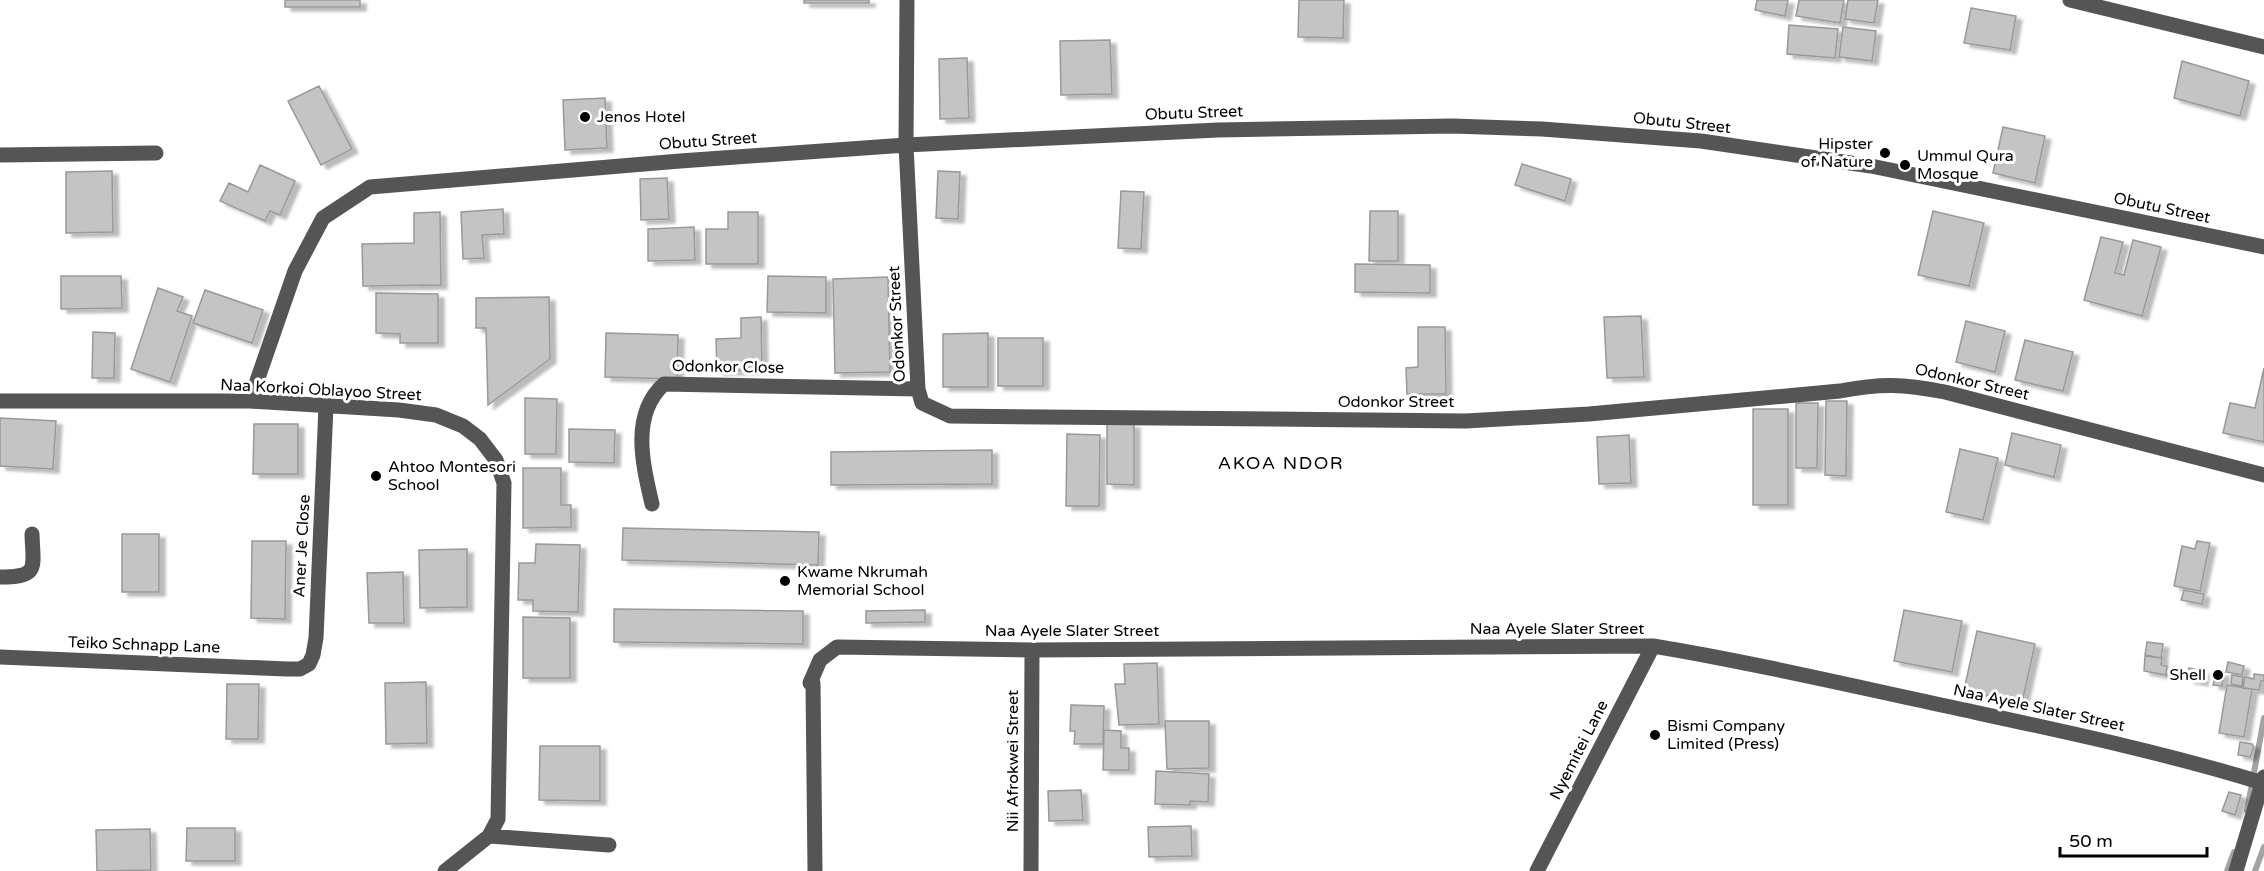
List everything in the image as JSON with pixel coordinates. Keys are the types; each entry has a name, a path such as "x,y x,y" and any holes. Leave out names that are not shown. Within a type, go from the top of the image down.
{"street":[{"name":"Odonkor Street","path":"907,0 906,145 918,389 922,404 950,416 1466,421 1588,414 1828,392 1874,385 1909,385 1945,392 2264,475"},
{"path":"2070,0 2264,47"},
{"name":"Obutu Street","path":"250,401 295,271 323,219 370,187 906,145 1218,130 1453,126 1542,129 1701,141 1871,166 2264,247"},
{"path":"0,155 156,153"},
{"name":"Odonkor Close","path":"652,504 640,437 654,392 664,384 918,389"},
{"name":"Naa Korkoi Oblayoo Street","path":"0,401 250,401 399,410 436,415 463,426 480,440 496,460 504,483 498,819 489,836"},
{"name":"Aner Je Close","path":"287,669 300,669 309,664 313,655 326,406"},
{"path":"0,577 20,577 28,574 33,567 32,534"},
{"name":"Naa Ayele Slater Street","path":"815,871 813,683 810,683 820,660 837,647 1032,650 1653,646 1721,657 2124,745 2263,780"},
{"name":"Nyemitei Lane","path":"1539,870 1653,646"},
{"name":"Nii Afrokwei Street","path":"1031,871 1032,650"},
{"name":"Teiko Schnapp Lane","path":"0,657 287,669"},
{"path":"2236,871 2263,780"},
{"path":"445,871 489,836 609,845"}],"building":[{"path":"285,0 360,0 360,7 285,7"},
{"path":"804,0 869,0 869,3 804,3"},
{"path":"1299,0 1344,0 1343,38 1298,37"},
{"path":"1757,0 1788,0 1785,16 1755,10"},
{"path":"1799,0 1844,0 1840,23 1796,16"},
{"path":"1848,0 1878,0 1874,23 1845,19"},
{"path":"1971,8 2016,16 2010,50 1964,43"},
{"path":"1789,25 1838,29 1835,58 1787,54"},
{"path":"1843,27 1876,31 1872,61 1839,57"},
{"path":"1110,40 1112,94 1061,95 1060,41"},
{"path":"967,58 969,118 940,119 939,59"},
{"path":"2182,61 2249,81 2240,116 2174,98"},
{"path":"319,86 352,149 321,165 288,101"},
{"path":"605,98 607,148 565,150 563,100"},
{"path":"2003,127 2045,136 2035,183 1993,173"},
{"path":"1522,164 1571,179 1565,201 1515,185"},
{"path":"260,165 295,181 280,215 270,211 265,221 220,201 229,183 248,192"},
{"path":"112,171 113,232 66,233 66,172"},
{"path":"938,171 960,172 958,219 936,218"},
{"path":"667,178 669,219 641,220 640,179"},
{"path":"1121,191 1144,192 1141,249 1118,248"},
{"path":"503,209 504,234 482,235 484,258 463,259 461,212"},
{"path":"1370,211 1398,211 1398,261 1369,261"},
{"path":"1933,211 1984,223 1969,286 1918,275"},
{"path":"440,212 441,285 363,286 362,244 414,243 414,213"},
{"path":"728,212 758,212 758,264 706,264 706,229 728,229"},
{"path":"694,227 695,260 648,261 648,229"},
{"path":"2101,237 2123,242 2115,273 2124,275 2133,240 2161,247 2142,316 2084,300"},
{"path":"1355,264 1430,265 1430,293 1355,292"},
{"path":"61,276 121,276 122,308 61,309"},
{"path":"768,276 826,277 826,313 767,312"},
{"path":"888,277 890,372 835,373 833,279"},
{"path":"158,288 183,297 177,311 192,316 170,382 131,369"},
{"path":"205,290 263,310 252,343 193,323"},
{"path":"376,293 438,294 438,343 400,343 400,334 376,333"},
{"path":"549,297 550,359 488,405 486,328 476,328 476,298"},
{"path":"1641,316 1644,377 1607,378 1604,317"},
{"path":"761,317 762,370 717,371 716,339 741,338 741,318"},
{"path":"1966,321 2005,331 1995,372 1956,362"},
{"path":"1418,327 1445,327 1446,394 1407,394 1406,368 1418,367"},
{"path":"93,332 115,333 114,378 92,378"},
{"path":"606,333 678,335 677,379 605,377"},
{"path":"988,333 988,387 943,387 943,334"},
{"path":"998,338 1043,338 1043,386 998,386"},
{"path":"2025,340 2073,352 2063,391 2015,380"},
{"path":"2264,368 2264,442 2223,433 2230,403 2255,408"},
{"path":"525,398 557,399 556,454 525,454"},
{"path":"1826,401 1847,401 1846,476 1825,475"},
{"path":"1796,403 1818,403 1817,468 1796,468"},
{"path":"1753,409 1788,409 1788,505 1753,505"},
{"path":"0,418 56,421 53,469 0,466"},
{"path":"254,424 298,424 298,474 253,474"},
{"path":"1107,424 1134,424 1134,485 1107,484"},
{"path":"569,429 615,430 614,463 569,462"},
{"path":"2012,433 2061,445 2054,477 2005,465"},
{"path":"1067,434 1100,435 1099,506 1066,506"},
{"path":"1629,435 1631,483 1599,484 1597,437"},
{"path":"1960,449 1998,458 1983,520 1946,512"},
{"path":"992,450 992,484 831,485 831,452"},
{"path":"523,468 561,468 561,505 571,505 571,527 523,528"},
{"path":"623,528 819,532 818,565 622,560"},
{"path":"122,534 159,534 159,592 122,592"},
{"path":"252,541 286,541 285,619 251,618"},
{"path":"2197,541 2210,543 2200,591 2174,586 2182,546 2195,549"},
{"path":"536,544 580,545 578,612 533,611 533,600 518,600 519,563 535,563"},
{"path":"467,549 467,607 420,608 419,550"},
{"path":"403,572 404,623 369,623 367,573"},
{"path":"2184,590 2204,594 2202,604 2181,600"},
{"path":"614,609 803,611 803,644 614,642"},
{"path":"925,610 925,622 866,623 866,611"},
{"path":"1904,610 1962,621 1952,672 1894,661"},
{"path":"523,617 570,618 570,678 523,678"},
{"path":"1977,631 2035,644 2022,703 1964,690"},
{"path":"2147,642 2163,644 2161,658 2145,655"},
{"path":"2145,656 2162,658 2161,665 2167,666 2166,675 2144,671"},
{"path":"2228,662 2244,666 2242,675 2226,672"},
{"path":"1157,663 1159,724 1119,725 1115,684 1125,684 1124,664"},
{"path":"2189,668 2203,671 2202,682 2188,679"},
{"path":"2216,672 2224,673 2222,686 2213,685"},
{"path":"2254,674 2264,675 2264,681 2261,681 2259,690 2243,688 2245,677 2254,679"},
{"path":"2232,675 2243,677 2242,686 2231,684"},
{"path":"426,682 427,743 386,744 385,683"},
{"path":"227,684 259,684 258,739 226,739"},
{"path":"2227,685 2252,689 2244,737 2219,733"},
{"path":"1071,705 1104,706 1103,744 1074,744 1075,731 1070,731"},
{"path":"1165,721 1209,721 1209,768 1167,769"},
{"path":"1104,730 1121,731 1121,748 1129,748 1129,770 1103,770"},
{"path":"2240,742 2252,744 2254,747 2250,757 2238,755"},
{"path":"540,746 600,746 600,801 539,800"},
{"path":"1156,771 1209,774 1208,802 1190,801 1190,805 1155,804"},
{"path":"1081,790 1083,820 1049,821 1048,791"},
{"path":"2229,792 2241,795 2235,815 2222,811"},
{"path":"1191,826 1192,856 1149,857 1148,827"},
{"path":"187,828 235,828 235,861 186,861"},
{"path":"150,829 151,870 97,871 96,830"}],"waterway":[{"path":"2247,811 2264,718"},
{"path":"2255,871 2264,847"},
{"path":"2227,871 2234,852"}],"place":[{"name":"Jenos Hotel","path":"585,117"},
{"name":"Hipster of Nature","path":"1885,153"},
{"name":"Ummul Qura Mosque","path":"1905,165"},
{"name":"Ahtoo Montesori School","path":"376,476"},
{"name":"Kwame Nkrumah Memorial School","path":"785,581"},
{"name":"Shell","path":"2218,675"},
{"name":"Bismi Company Limited (Press)","path":"1655,735"}],"district":[{"name":"AKOA NDOR","path":"1281,463"}]}
